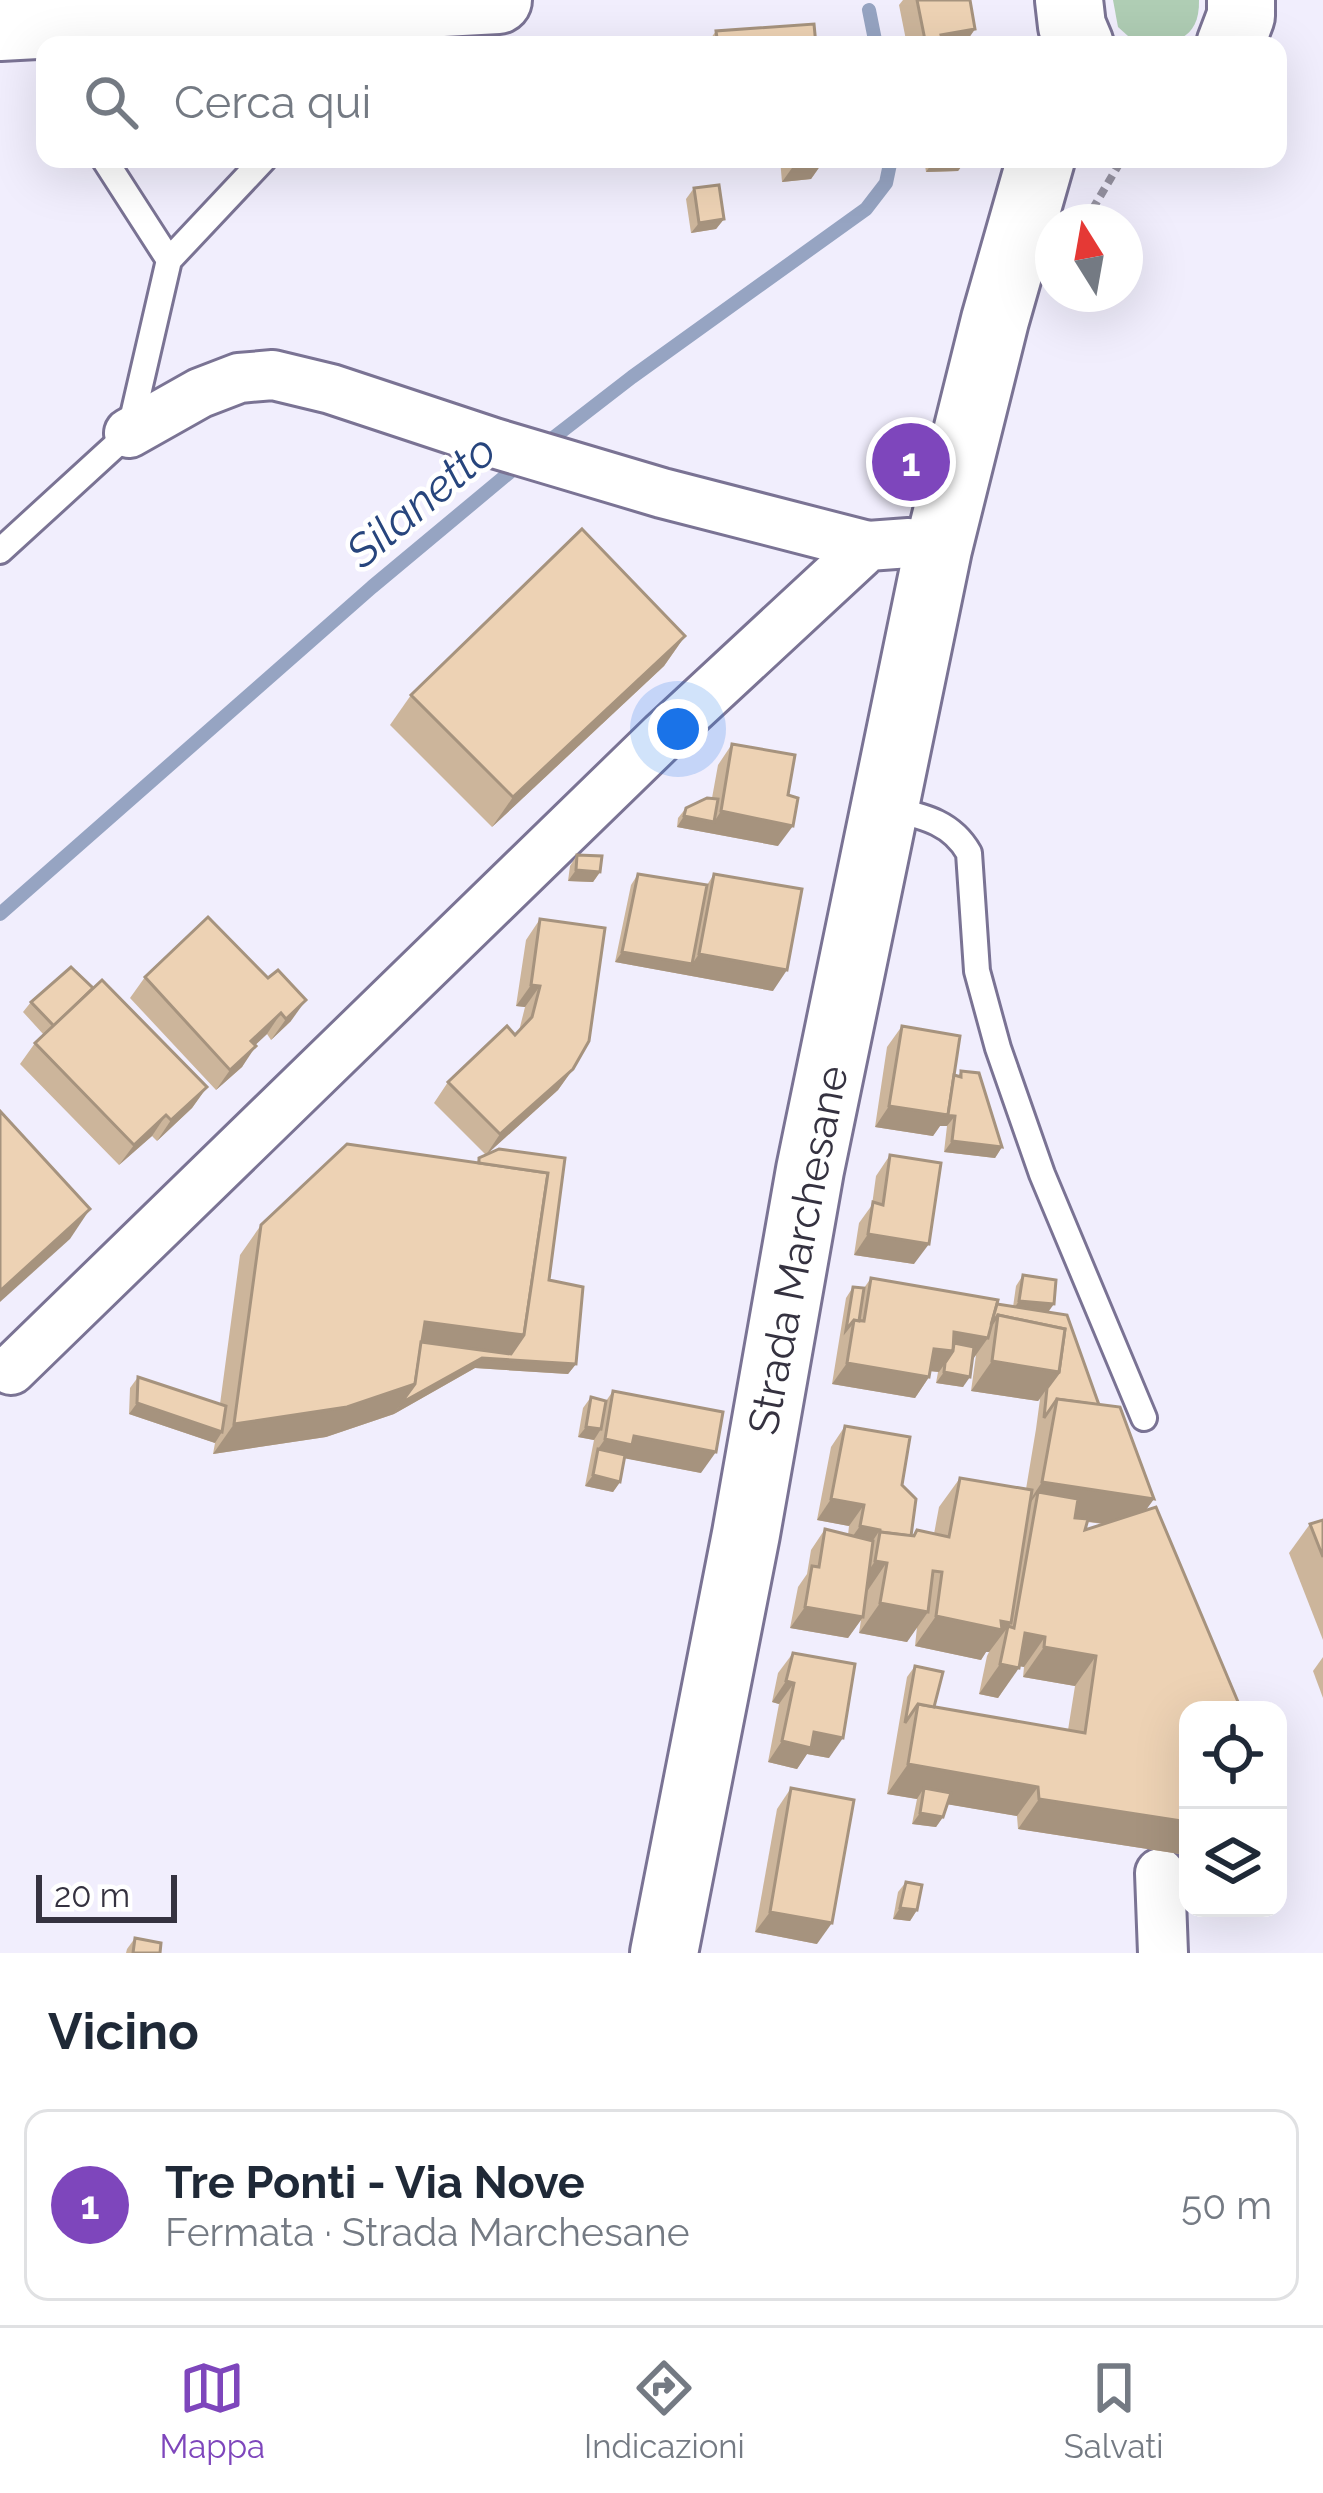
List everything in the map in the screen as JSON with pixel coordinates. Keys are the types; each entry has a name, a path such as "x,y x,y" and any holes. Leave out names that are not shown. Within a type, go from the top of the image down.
{"main road":[{"path":"25,35 200,7 400,19 497,0"},
{"path":"1233,36 1241,0"},
{"name":"Strada Marchesane","path":"664,1953 746,1534 810,1170 938,549 1038,168"},
{"name":"Strada Marchesane","path":"1015,252 1083,168"}],"street":[{"path":"130,433 200,393 238,378 273,375 331,388 569,465 868,547 909,543 938,549"},
{"path":"11,1370 663,736 868,547"},
{"path":"1160,1873 1163,1953"}],"lane":[{"path":"110,168 169,260"},
{"path":"0,551 130,433 169,260 256,168"},
{"path":"885,807 941,823 961,839 969,853 977,971 998,1048 1042,1174 1144,1418"}],"path":[{"path":"1096,204 1117,168"}],"green space":[{"path":"1113,0 1199,0 1195,24 1184,36 1128,36 1118,27"}],"building":[{"path":"917,0 970,0 975,29 924,36"},
{"path":"814,24 815,36 717,36 716,31"},
{"path":"719,185 724,219 699,223 694,188"},
{"path":"582,529 685,636 513,797 411,695"},
{"path":"732,744 795,755 788,795 798,798 793,826 721,811"},
{"path":"707,798 718,799 714,822 684,816 686,808"},
{"path":"577,855 602,856 600,872 576,870"},
{"path":"638,874 707,885 692,964 622,952"},
{"path":"714,874 802,889 787,970 699,954"},
{"path":"208,917 268,978 278,970 306,1000 286,1019 281,1013 251,1041 256,1046 230,1070 145,977"},
{"path":"540,919 605,928 589,1041 573,1069 500,1134 448,1082 507,1026 515,1035 532,1017 540,986 531,985"},
{"path":"71,967 93,988 54,1026 31,1002"},
{"path":"102,980 207,1087 134,1145 35,1043"},
{"path":"902,1026 960,1036 948,1115 889,1106"},
{"path":"961,1071 979,1073 1002,1147 952,1141 955,1116 944,1115 948,1115 954,1075 961,1077"},
{"path":"0,1111 90,1209 0,1291"},
{"path":"347,1144 548,1173 524,1335 425,1322 415,1384 347,1407 234,1424 261,1225"},
{"path":"499,1149 565,1158 549,1280 583,1287 576,1364 482,1358 401,1403 415,1384 421,1342 511,1354 524,1335 548,1173 479,1163 479,1158"},
{"path":"890,1155 941,1163 929,1244 868,1234 873,1202 883,1205"},
{"path":"1023,1275 1056,1280 1054,1304 1019,1301"},
{"path":"871,1278 998,1300 988,1338 954,1332 953,1351 934,1349 929,1377 847,1363 854,1320 864,1321"},
{"path":"853,1287 864,1288 859,1321 854,1320 846,1330"},
{"path":"997,1304 1067,1315 1099,1405 1057,1399 1044,1418 1047,1388 1059,1372 1065,1329 998,1315 991,1325"},
{"path":"998,1315 1065,1329 1059,1372 992,1361"},
{"path":"954,1343 974,1347 970,1377 944,1372"},
{"path":"138,1377 226,1406 222,1432 137,1403"},
{"path":"613,1391 723,1412 716,1452 634,1436 632,1445 605,1439"},
{"path":"591,1397 606,1401 601,1429 586,1427"},
{"path":"1057,1399 1120,1407 1154,1499 1042,1482"},
{"path":"845,1426 910,1437 902,1485 916,1499 911,1536 860,1526 864,1505 831,1499"},
{"path":"598,1449 625,1455 620,1482 593,1475"},
{"path":"960,1478 1032,1490 1011,1623 1001,1621 1002,1630 936,1616 942,1572 933,1571 928,1612 880,1603 887,1563 875,1561 880,1532 914,1536 917,1530 949,1537"},
{"path":"1038,1492 1078,1499 1075,1518 1088,1519 1085,1530 1156,1507 1238,1701 1179,1701 1179,1821 1039,1799 1038,1787 908,1764 918,1704 1085,1733 1096,1656 1044,1647 1045,1637 1025,1633 1019,1668 1000,1664 1008,1626 1014,1628"},
{"path":"1323,1520 1323,1557 1310,1524"},
{"path":"825,1529 873,1541 863,1617 805,1607 812,1566 819,1567"},
{"path":"793,1653 855,1664 843,1738 814,1732 811,1748 782,1741 794,1683 786,1681"},
{"path":"915,1666 943,1672 934,1707 918,1704 905,1723"},
{"path":"791,1788 854,1800 832,1923 770,1912"},
{"path":"924,1788 951,1793 943,1817 920,1813"},
{"path":"906,1882 922,1885 917,1910 900,1908"},
{"path":"135,1938 161,1943 160,1953 133,1953"}],"waterway":[{"name":"Silanetto","path":"869,10 874,36"},
{"name":"Silanetto","path":"544,445 866,209 886,183 889,168"},
{"name":"Silanetto","path":"0,914 372,587 522,462"}],"place":[{"name":"Tre Ponti - Via Nove","path":"911,462"}]}
